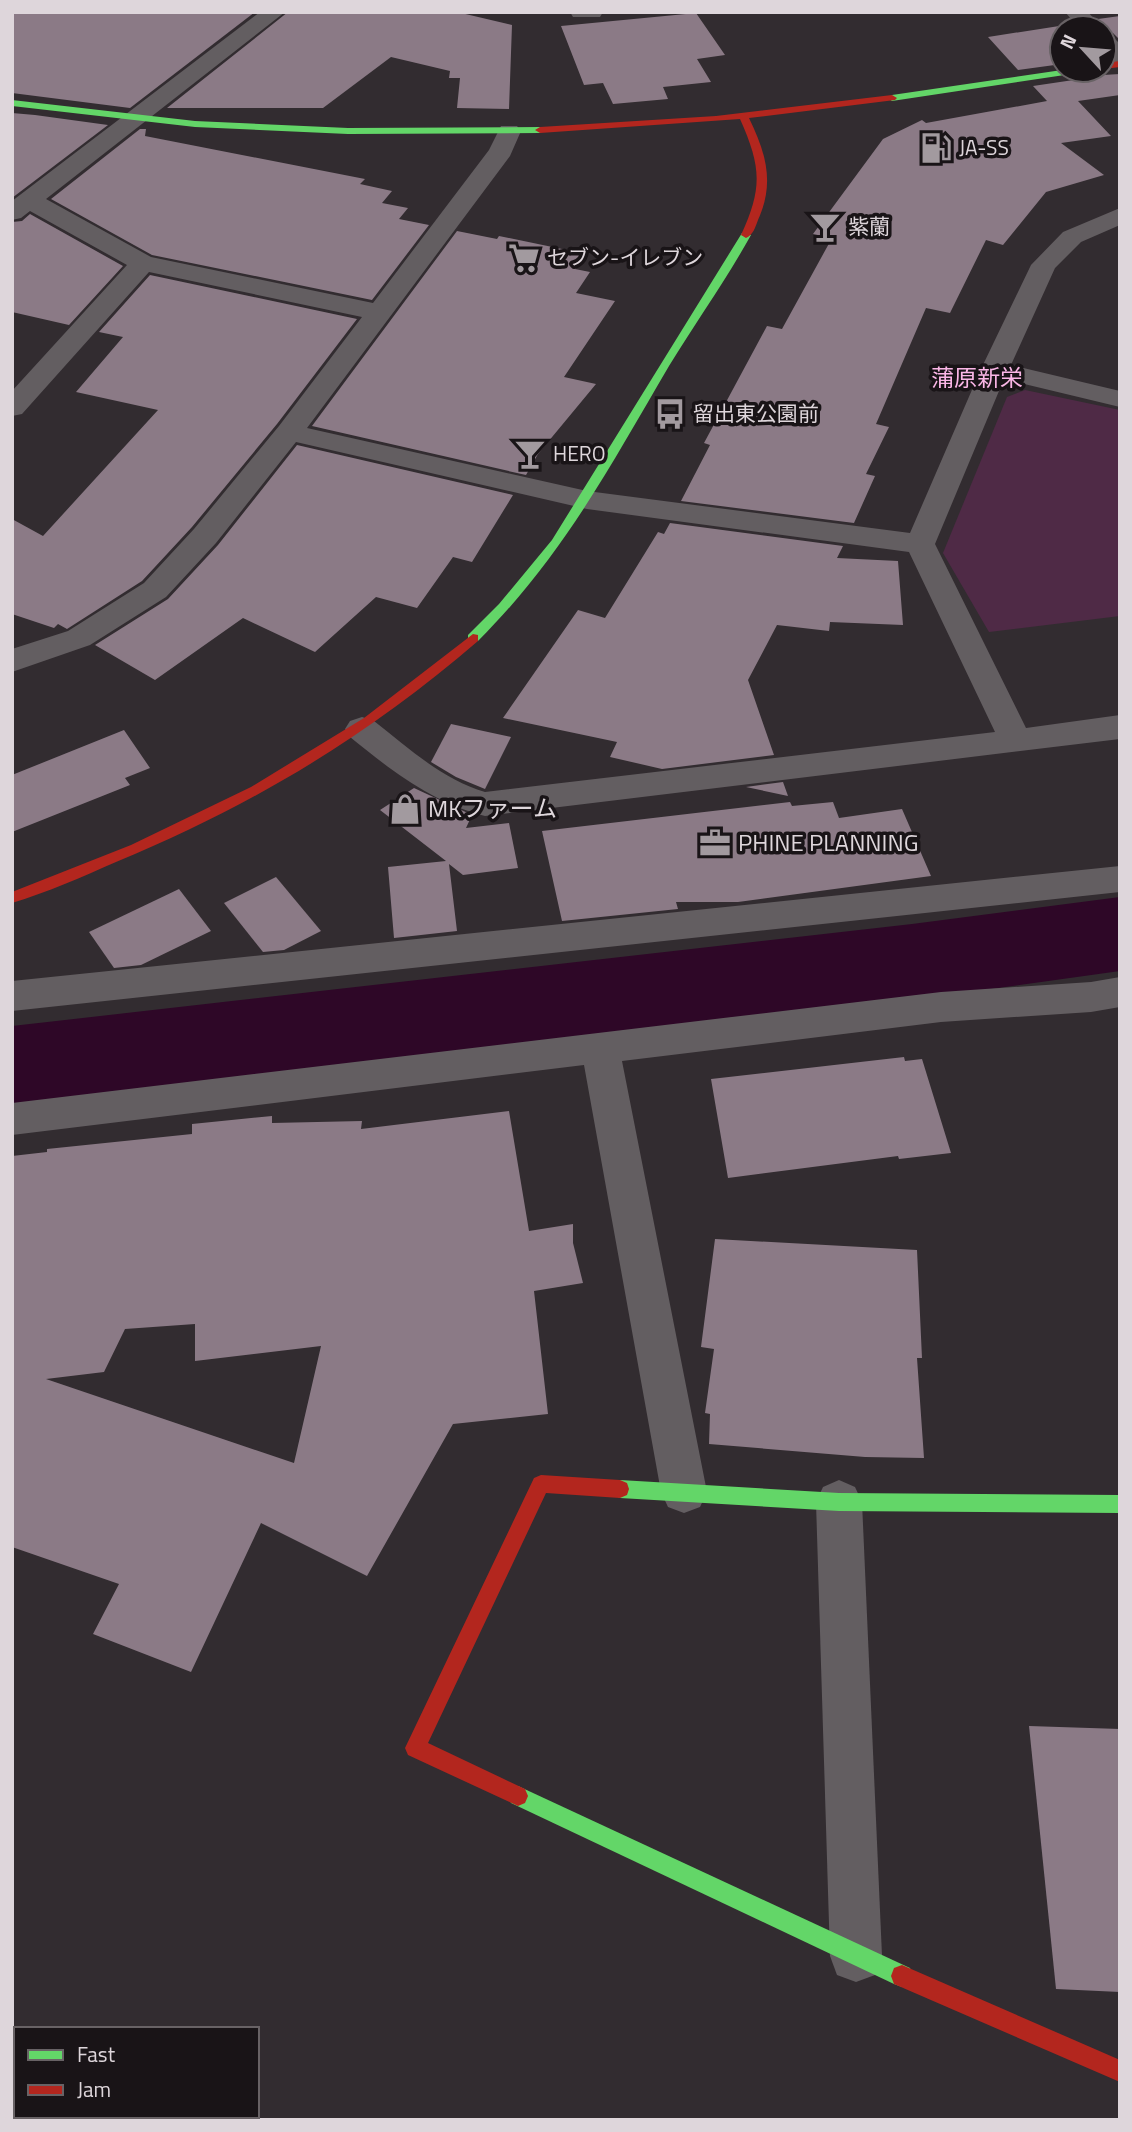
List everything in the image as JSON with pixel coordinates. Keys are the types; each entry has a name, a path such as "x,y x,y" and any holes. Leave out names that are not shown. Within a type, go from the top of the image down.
{"street":[{"path":"274,12 22,207 143,263 379,312"},
{"path":"581,12 592,12"},
{"path":"12,103 195,124 348,131 509,131 744,118 1048,74"},
{"path":"12,898 144,848 221,809 362,729 427,679 482,630 536,572 587,500 672,353 750,229 760,206 765,182 755,141 744,118"},
{"path":"12,661 79,638 155,590 205,536 289,432 501,151 509,131"},
{"path":"1016,741 920,544 995,369 1044,265 1072,237 1120,215"},
{"path":"12,408 143,263"},
{"path":"995,369 1120,399"},
{"path":"289,432 587,500 920,544"},
{"path":"362,729 398,758 452,792 467,801 485,803 1120,727"},
{"path":"12,996 1120,879"},
{"path":"12,1119 600,1046 941,1007 1091,997 1120,992"},
{"path":"600,1046 684,1492"},
{"path":"1120,1504 839,1502 541,1484 415,1748 856,1956 1120,2071"},
{"path":"839,1502 856,1956"}],"shaded area":[{"path":"1025,390 1120,410 1120,616 989,632 943,553 1007,397"}],"building":[{"path":"12,12 255,12 130,108 12,93"},
{"path":"288,12 457,12 512,25 509,109 457,108 460,78 449,78 450,71 391,57 323,108 167,108"},
{"path":"696,13 725,55 697,59 711,82 663,87 668,99 613,104 603,83 584,85 561,26"},
{"path":"1120,16 1120,40 1118,38"},
{"path":"1048,28 1048,66 1018,70 988,37"},
{"path":"1120,74 1120,95 1078,101 1111,136 1061,143 1104,175 1046,192 1003,245 986,240 950,313 926,308 876,424 889,427 866,474 875,476 854,523 681,501 710,445 704,443 767,326 782,329 832,238 813,234 883,139 922,120 926,123 1047,101 1033,86 1118,84"},
{"path":"12,113 35,115 108,125 12,198"},
{"path":"140,129 146,129 145,136 365,179 360,184 392,191 382,203 408,208 399,219 429,225 372,300 152,255 51,199"},
{"path":"30,214 123,266 69,325 12,312 12,222 22,221"},
{"path":"457,231 497,239 499,236 586,254 575,269 590,272 576,293 615,301 564,377 596,384 538,454 526,475 312,426"},
{"path":"150,275 357,319 277,424 192,527 142,581 67,629 58,624 54,628 12,614 12,519 43,536 158,410 76,392 123,337 99,332"},
{"path":"297,445 513,495 472,562 453,557 417,608 376,597 315,652 243,618 155,680 95,645 168,599 218,545"},
{"path":"670,523 843,546 837,558 898,561 903,625 830,622 829,631 777,625 748,680 774,755 662,769 610,757 617,742 503,718 578,610 605,618 658,532 664,534"},
{"path":"451,724 511,737 485,789 456,777 431,762"},
{"path":"124,730 150,768 125,778 130,785 12,832 12,775"},
{"path":"783,782 788,796 746,787"},
{"path":"414,788 472,815 466,828 509,823 518,868 463,875 449,864 457,931 394,938 388,867 446,861 380,810"},
{"path":"790,802 792,806 833,802 839,818 902,809 931,876 738,902 676,902 678,909 562,921 542,831"},
{"path":"276,877 321,931 284,950 263,952 224,903"},
{"path":"179,889 211,931 141,965 114,968 89,932"},
{"path":"904,1057 905,1061 922,1059 951,1153 899,1159 898,1156 728,1178 711,1079"},
{"path":"509,1111 529,1231 573,1224 573,1243 583,1283 534,1291 548,1414 453,1424 367,1576 261,1523 191,1672 93,1634 119,1584 12,1547 12,1156 47,1152 47,1149 192,1134 192,1124 272,1116 272,1123 362,1121 361,1129","holes":["195,1324 195,1361 321,1346 294,1463 46,1379 104,1372 125,1329"]},
{"path":"715,1239 917,1250 922,1358 917,1358 924,1458 865,1457 709,1444 710,1414 705,1413 714,1349 701,1347"},
{"path":"1029,1726 1120,1729 1120,1992 1056,1989"}],"waterway":[{"path":"12,1067 912,962 1120,934"}],"traffic: fast":[{"path":"892,98 1048,75"},
{"path":"12,103 195,124 348,131 540,130"},
{"path":"473,638 532,575 556,543 746,235"},
{"path":"620,1489 839,1502 1120,1504"},
{"path":"518,1796 902,1976"}],"traffic: jam":[{"path":"540,130 716,118 892,98"},
{"path":"744,118 758,150 763,176 760,203 746,235"},
{"path":"12,898 196,821 313,758 422,682 473,638"},
{"path":"518,1796 415,1748 541,1484 620,1489"},
{"path":"902,1976 1120,2071"}],"place":[{"name":"JA-SS","path":"936,148"},
{"name":"紫蘭","path":"825,227"},
{"name":"セブン-イレブン","path":"524,258"},
{"name":"留出東公園前","path":"670,414"},
{"name":"HERO","path":"530,454"},
{"name":"MKファーム","path":"405,809"},
{"name":"PHINE PLANNING","path":"715,843"}],"district":[{"name":"蒲原新栄","path":"977,378"}]}
